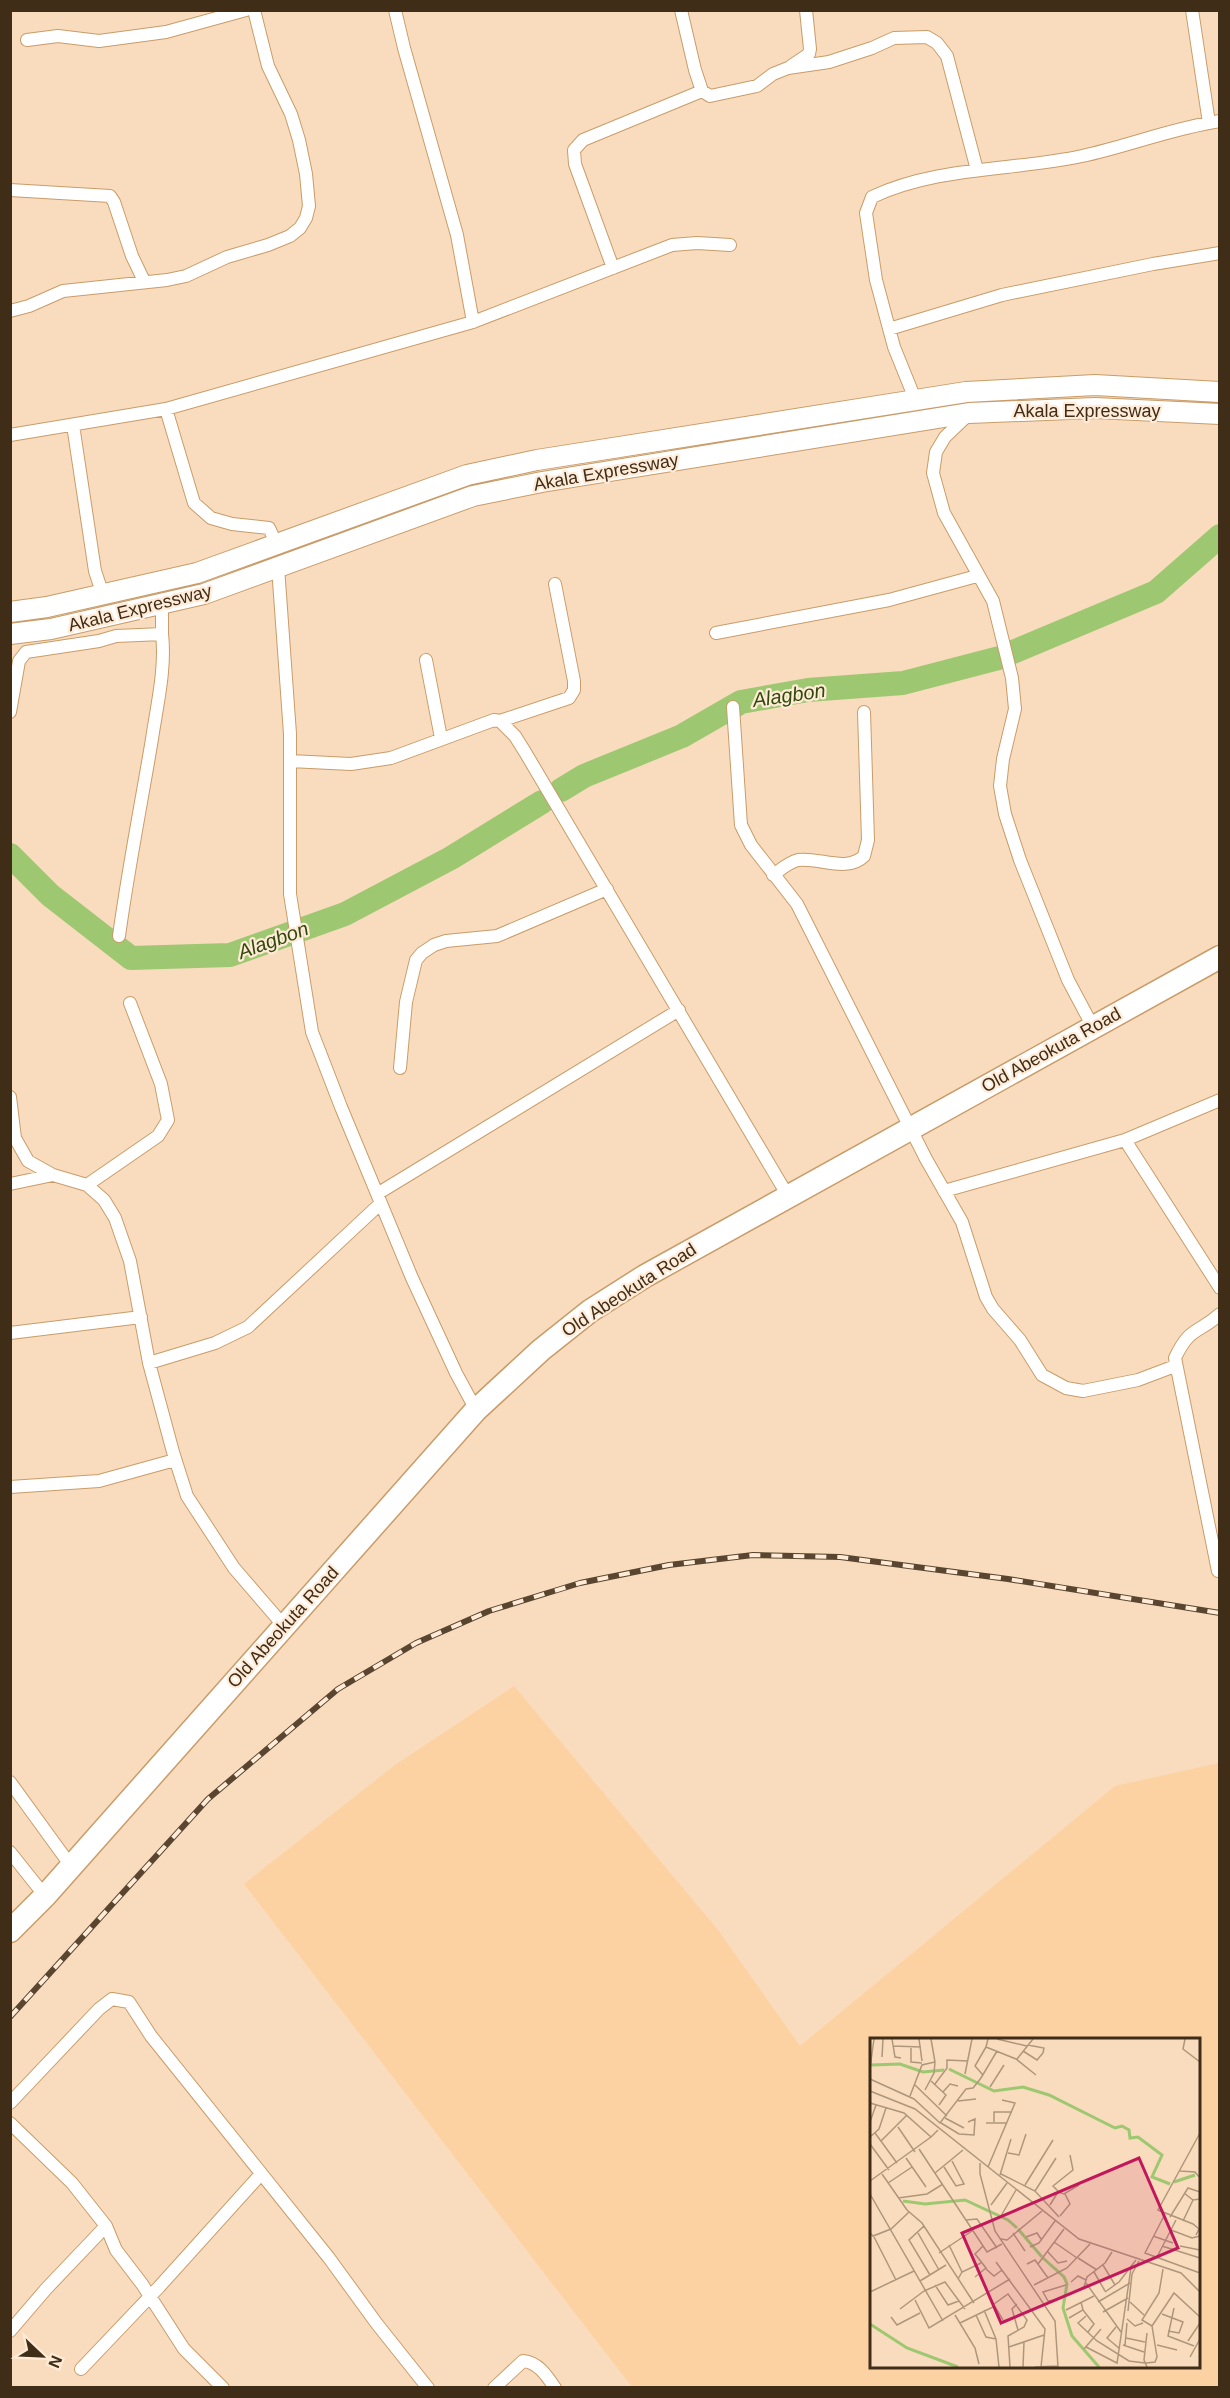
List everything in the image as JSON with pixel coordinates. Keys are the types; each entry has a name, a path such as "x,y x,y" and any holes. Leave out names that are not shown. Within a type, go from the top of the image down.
{"highway":[{"name":"Old Abeokuta Road","path":"10,1931 45,1896 476,1410 541,1350 590,1311 645,1276 1220,957"}],"main road":[{"name":"Akala Expressway","path":"10,612 47,608 197,573 467,475 548,459 966,392 1095,385 1220,392"},
{"path":"966,392 969,413"},
{"name":"Akala Expressway","path":"10,634 51,629 204,594 474,496 564,479 969,413 1095,408 1220,414"}],"street":[{"path":"27,40 58,36 99,41 166,32 246,10"},
{"path":"10,311 29,306 63,291 186,276 227,257 290,236 300,228 309,207 306,174 299,140 291,114 268,66 254,10"},
{"path":"396,10 404,48 457,235 472,322"},
{"path":"681,10 702,92"},
{"path":"613,268 574,164 574,150 583,140 702,92 714,96 757,86 773,74 788,68 809,54 806,10"},
{"path":"915,399 889,329 876,280 866,213 872,197 916,181 1081,156 1214,122 1192,10"},
{"path":"788,68 830,62 894,38 919,35 927,37 937,43 947,56 977,170"},
{"path":"10,189 110,196 132,256 144,281"},
{"path":"10,435 166,409 472,322 672,245 697,243 730,245"},
{"path":"889,329 1002,295 1153,264 1220,253"},
{"path":"166,409 194,503 211,518 232,524 269,528 276,543"},
{"path":"969,413 945,437 936,452 933,473 944,513 977,576 993,601 1014,691 1015,709 1003,759 1000,786 1005,814 1020,860 1068,980 1094,1027"},
{"path":"73,424 95,571 103,595"},
{"path":"278,567 290,734 290,894 312,1032 412,1278 456,1373 476,1410"},
{"path":"716,633 889,600 977,576"},
{"path":"290,761 351,764 377,761 494,720 500,721 569,698 574,690 574,681 555,584"},
{"path":"119,936 128,866 143,791 163,664 162,604"},
{"path":"10,712 19,661 26,652 99,641 116,636 162,634"},
{"path":"426,660 441,738"},
{"path":"733,707 741,825 751,845 797,904 910,1128 962,1222 986,1297 993,1310 1020,1340 1042,1375 1066,1388 1083,1391 1138,1380 1175,1366"},
{"path":"773,875 794,861 805,859 838,864 853,863 864,856 868,840 864,712"},
{"path":"500,721 515,736 525,752 562,818 607,889 788,1196"},
{"path":"400,1068 406,1002 416,960 422,953 446,941 497,936 607,889"},
{"path":"87,1185 158,1136 168,1120 161,1084 130,1004"},
{"path":"149,1363 215,1343 248,1327 379,1198 679,1010"},
{"path":"10,1097 15,1138 28,1161 53,1175 87,1185 104,1200 115,1218 130,1261 149,1363 187,1496 234,1568 284,1626"},
{"path":"944,1191 1125,1140 1220,1100"},
{"path":"1125,1140 1220,1288"},
{"path":"10,1184 53,1175"},
{"path":"1218,1571 1174,1358 1183,1341 1192,1331 1220,1314"},
{"path":"10,1333 141,1317"},
{"path":"10,1488 99,1481 175,1460"},
{"path":"10,1782 71,1866"},
{"path":"10,1852 45,1896"},
{"path":"10,2103 99,2009 112,1999 129,2002 151,2036 329,2258 428,2388"},
{"path":"10,2123 72,2183 106,2226 116,2250 150,2296 184,2349 223,2388"},
{"path":"81,2369 261,2174"},
{"path":"10,2331 106,2226"},
{"path":"494,2388 523,2361 531,2362 546,2375 555,2388"}],"shaded area":[{"path":"514,1686 718,1930 800,2046 1115,1786 1219,1763 1219,2387 632,2387 244,1884 395,1765"}],"waterway":[{"name":"Alagbon","path":"1013,652 1156,592 1220,536"},
{"name":"Alagbon","path":"561,790 584,776 682,736 741,702 808,690 903,683 999,658"},
{"name":"Alagbon","path":"10,855 50,895 131,958 230,955 345,914 451,858 542,802"}],"railway":[{"path":"10,2017 208,1799 338,1689 416,1643 489,1611 580,1583 669,1565 753,1555 840,1557 1008,1579 1220,1613"}]}
